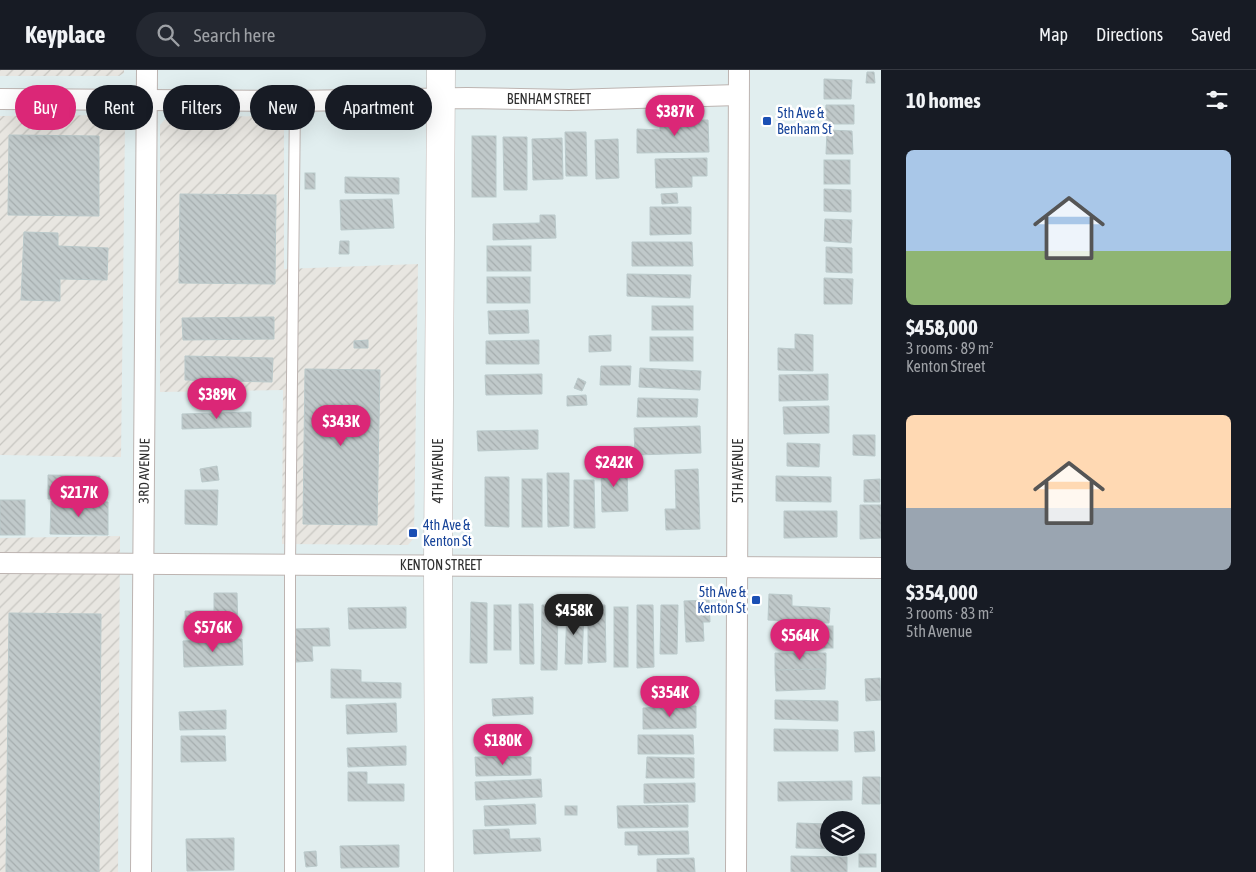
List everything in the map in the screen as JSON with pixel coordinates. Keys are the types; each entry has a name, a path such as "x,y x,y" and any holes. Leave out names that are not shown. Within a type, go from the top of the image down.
{"street":[{"name":"3RD AVENUE","path":"147,70 147,85"},
{"name":"4TH AVENUE","path":"439,872 440,70"},
{"name":"5TH AVENUE","path":"736,872 738,70"},
{"name":"BENHAM STREET","path":"315,101 440,98 569,100 738,95"},
{"name":"BENHAM STREET","path":"0,99 86,100"},
{"name":"BENHAM STREET","path":"153,101 250,101"},
{"name":"3RD AVENUE","path":"141,872 147,130"},
{"name":"KENTON STREET","path":"0,563 881,568"}],"lane":[{"path":"290,872 290,565 295,130"}],"shaded area":[{"path":"0,70 124,70 124,73 119,76 0,76"},
{"path":"76,115 86,115 86,130 125,130 121,457 0,455 0,116 15,116 15,130 76,130"},
{"path":"240,116 250,116 250,130 284,130 284,269 418,264 414,538 408,545 282,544 283,390 160,392 160,125 163,122 163,130 240,130"},
{"path":"120,536 118,872 0,872 0,538"}],"building":[{"path":"867,72 874,72 875,83 866,83"},
{"path":"824,79 852,80 851,99 824,99"},
{"path":"826,105 854,105 854,124 825,124"},
{"path":"660,120 708,120 709,152 637,153 637,129 660,130"},
{"path":"827,130 852,131 853,154 826,154"},
{"path":"565,132 586,132 587,176 566,176"},
{"path":"9,135 99,136 99,216 8,215"},
{"path":"472,136 496,136 496,197 472,197"},
{"path":"503,137 527,137 527,190 504,190"},
{"path":"562,138 563,179 533,180 532,139"},
{"path":"618,139 619,178 596,179 595,140"},
{"path":"707,158 707,176 692,176 692,187 656,188 655,159"},
{"path":"824,160 850,160 850,184 824,184"},
{"path":"305,173 315,173 315,189 305,189"},
{"path":"345,177 399,178 399,194 345,193"},
{"path":"824,189 851,190 851,212 824,211"},
{"path":"677,193 678,203 662,204 661,194"},
{"path":"180,194 276,195 275,284 179,283"},
{"path":"392,199 394,228 341,230 340,200"},
{"path":"650,207 691,207 691,234 650,235"},
{"path":"540,215 555,215 556,238 493,240 493,224 540,223"},
{"path":"825,219 852,220 851,243 824,241"},
{"path":"24,232 58,233 58,246 108,248 107,280 60,279 60,301 21,300"},
{"path":"340,241 349,241 349,254 339,254"},
{"path":"632,242 692,242 693,266 632,266"},
{"path":"487,246 531,246 531,271 487,271"},
{"path":"826,247 852,248 852,273 826,272"},
{"path":"627,274 691,275 690,298 627,296"},
{"path":"487,277 530,277 530,303 487,303"},
{"path":"824,278 853,279 852,304 824,304"},
{"path":"652,306 693,306 693,330 652,330"},
{"path":"528,310 529,333 489,334 488,311"},
{"path":"274,317 274,339 183,340 182,318"},
{"path":"795,334 813,335 813,371 778,370 778,348 795,349"},
{"path":"611,335 611,351 589,352 589,336"},
{"path":"650,337 693,337 693,361 650,361"},
{"path":"368,340 368,348 354,348 354,341"},
{"path":"539,340 539,364 486,364 486,341"},
{"path":"185,356 273,358 272,382 185,380"},
{"path":"601,366 631,366 630,385 600,385"},
{"path":"640,368 701,371 700,390 639,387"},
{"path":"305,369 380,370 377,525 303,524"},
{"path":"542,374 542,394 486,395 485,375"},
{"path":"828,374 828,400 779,401 779,375"},
{"path":"578,378 586,382 582,391 574,388"},
{"path":"586,395 587,405 567,406 567,396"},
{"path":"638,398 698,399 697,417 637,417"},
{"path":"829,406 829,433 784,434 783,407"},
{"path":"251,412 251,427 182,429 182,414"},
{"path":"700,426 701,453 635,455 634,428"},
{"path":"538,430 538,449 478,451 477,431"},
{"path":"853,435 875,435 875,456 853,455"},
{"path":"787,443 820,444 819,467 787,466"},
{"path":"627,465 628,511 602,512 601,466"},
{"path":"217,466 219,480 202,482 200,469"},
{"path":"698,469 700,529 666,530 665,509 676,509 675,470"},
{"path":"547,473 569,473 569,526 548,527"},
{"path":"48,475 100,476 100,499 48,499"},
{"path":"776,476 831,477 831,502 776,501"},
{"path":"485,477 509,477 509,527 485,526"},
{"path":"522,479 542,479 542,527 522,527"},
{"path":"880,479 880,502 864,502 864,480"},
{"path":"574,480 594,480 595,528 574,528"},
{"path":"185,490 218,490 217,525 185,524"},
{"path":"0,500 25,500 25,535 0,535"},
{"path":"51,501 108,502 108,535 50,534"},
{"path":"860,505 881,505 881,538 860,539"},
{"path":"784,511 837,511 837,537 784,538"},
{"path":"214,593 237,593 238,633 186,634 185,611 214,611"},
{"path":"769,594 792,595 792,606 830,608 829,623 768,620"},
{"path":"709,600 710,622 703,622 704,641 686,642 684,601"},
{"path":"471,602 487,603 487,663 470,663"},
{"path":"519,604 533,604 534,664 520,664"},
{"path":"494,605 511,605 511,650 494,650"},
{"path":"542,605 558,605 557,670 541,670"},
{"path":"588,605 605,605 606,662 588,663"},
{"path":"637,605 653,605 654,667 637,668"},
{"path":"661,605 678,605 677,654 660,654"},
{"path":"406,607 406,628 349,629 348,608"},
{"path":"614,607 628,607 628,667 614,667"},
{"path":"567,608 584,609 582,664 565,664"},
{"path":"9,613 101,614 99,872 6,872"},
{"path":"780,626 833,626 833,648 780,648"},
{"path":"329,628 330,646 312,646 313,661 296,662 294,629"},
{"path":"242,639 243,665 184,667 183,641"},
{"path":"775,653 826,653 826,669 775,670"},
{"path":"331,669 361,670 361,682 401,683 401,698 331,698"},
{"path":"826,669 825,689 776,691 775,670"},
{"path":"880,678 881,700 866,701 865,679"},
{"path":"533,697 533,714 493,716 492,699"},
{"path":"775,700 838,701 838,721 775,719"},
{"path":"396,703 397,732 347,734 346,705"},
{"path":"696,706 696,728 643,729 643,708"},
{"path":"226,710 226,729 180,730 179,712"},
{"path":"774,729 838,730 838,751 774,751"},
{"path":"874,731 875,751 855,752 854,732"},
{"path":"638,735 693,735 694,754 638,754"},
{"path":"181,736 225,736 226,761 181,762"},
{"path":"406,746 406,765 348,767 347,748"},
{"path":"475,757 531,757 531,775 476,776"},
{"path":"647,757 694,758 694,778 646,778"},
{"path":"348,772 367,772 367,784 404,784 404,801 348,801"},
{"path":"863,777 880,777 880,804 862,804"},
{"path":"541,779 542,797 476,800 475,782"},
{"path":"852,781 852,800 778,801 778,782"},
{"path":"695,783 695,802 644,803 644,784"},
{"path":"535,804 536,824 485,826 484,806"},
{"path":"688,805 688,827 618,828 617,806"},
{"path":"565,806 577,806 577,815 565,815"},
{"path":"797,823 820,824 820,848 796,848"},
{"path":"509,829 510,839 540,838 541,851 474,854 473,830"},
{"path":"688,831 689,854 638,855 638,845 625,845 625,832"},
{"path":"234,838 234,870 187,871 186,839"},
{"path":"399,845 399,867 341,868 340,846"},
{"path":"316,851 317,866 306,867 304,852"},
{"path":"876,854 876,867 859,867 859,856"},
{"path":"791,856 847,857 847,872 791,872"},
{"path":"694,858 695,872 657,872 657,859"}],"place":[{"name":"5th Ave & Benham St","path":"767,121"},
{"name":"4th Ave & Kenton St","path":"413,533"},
{"name":"5th Ave & Kenton St","path":"756,600"}]}
